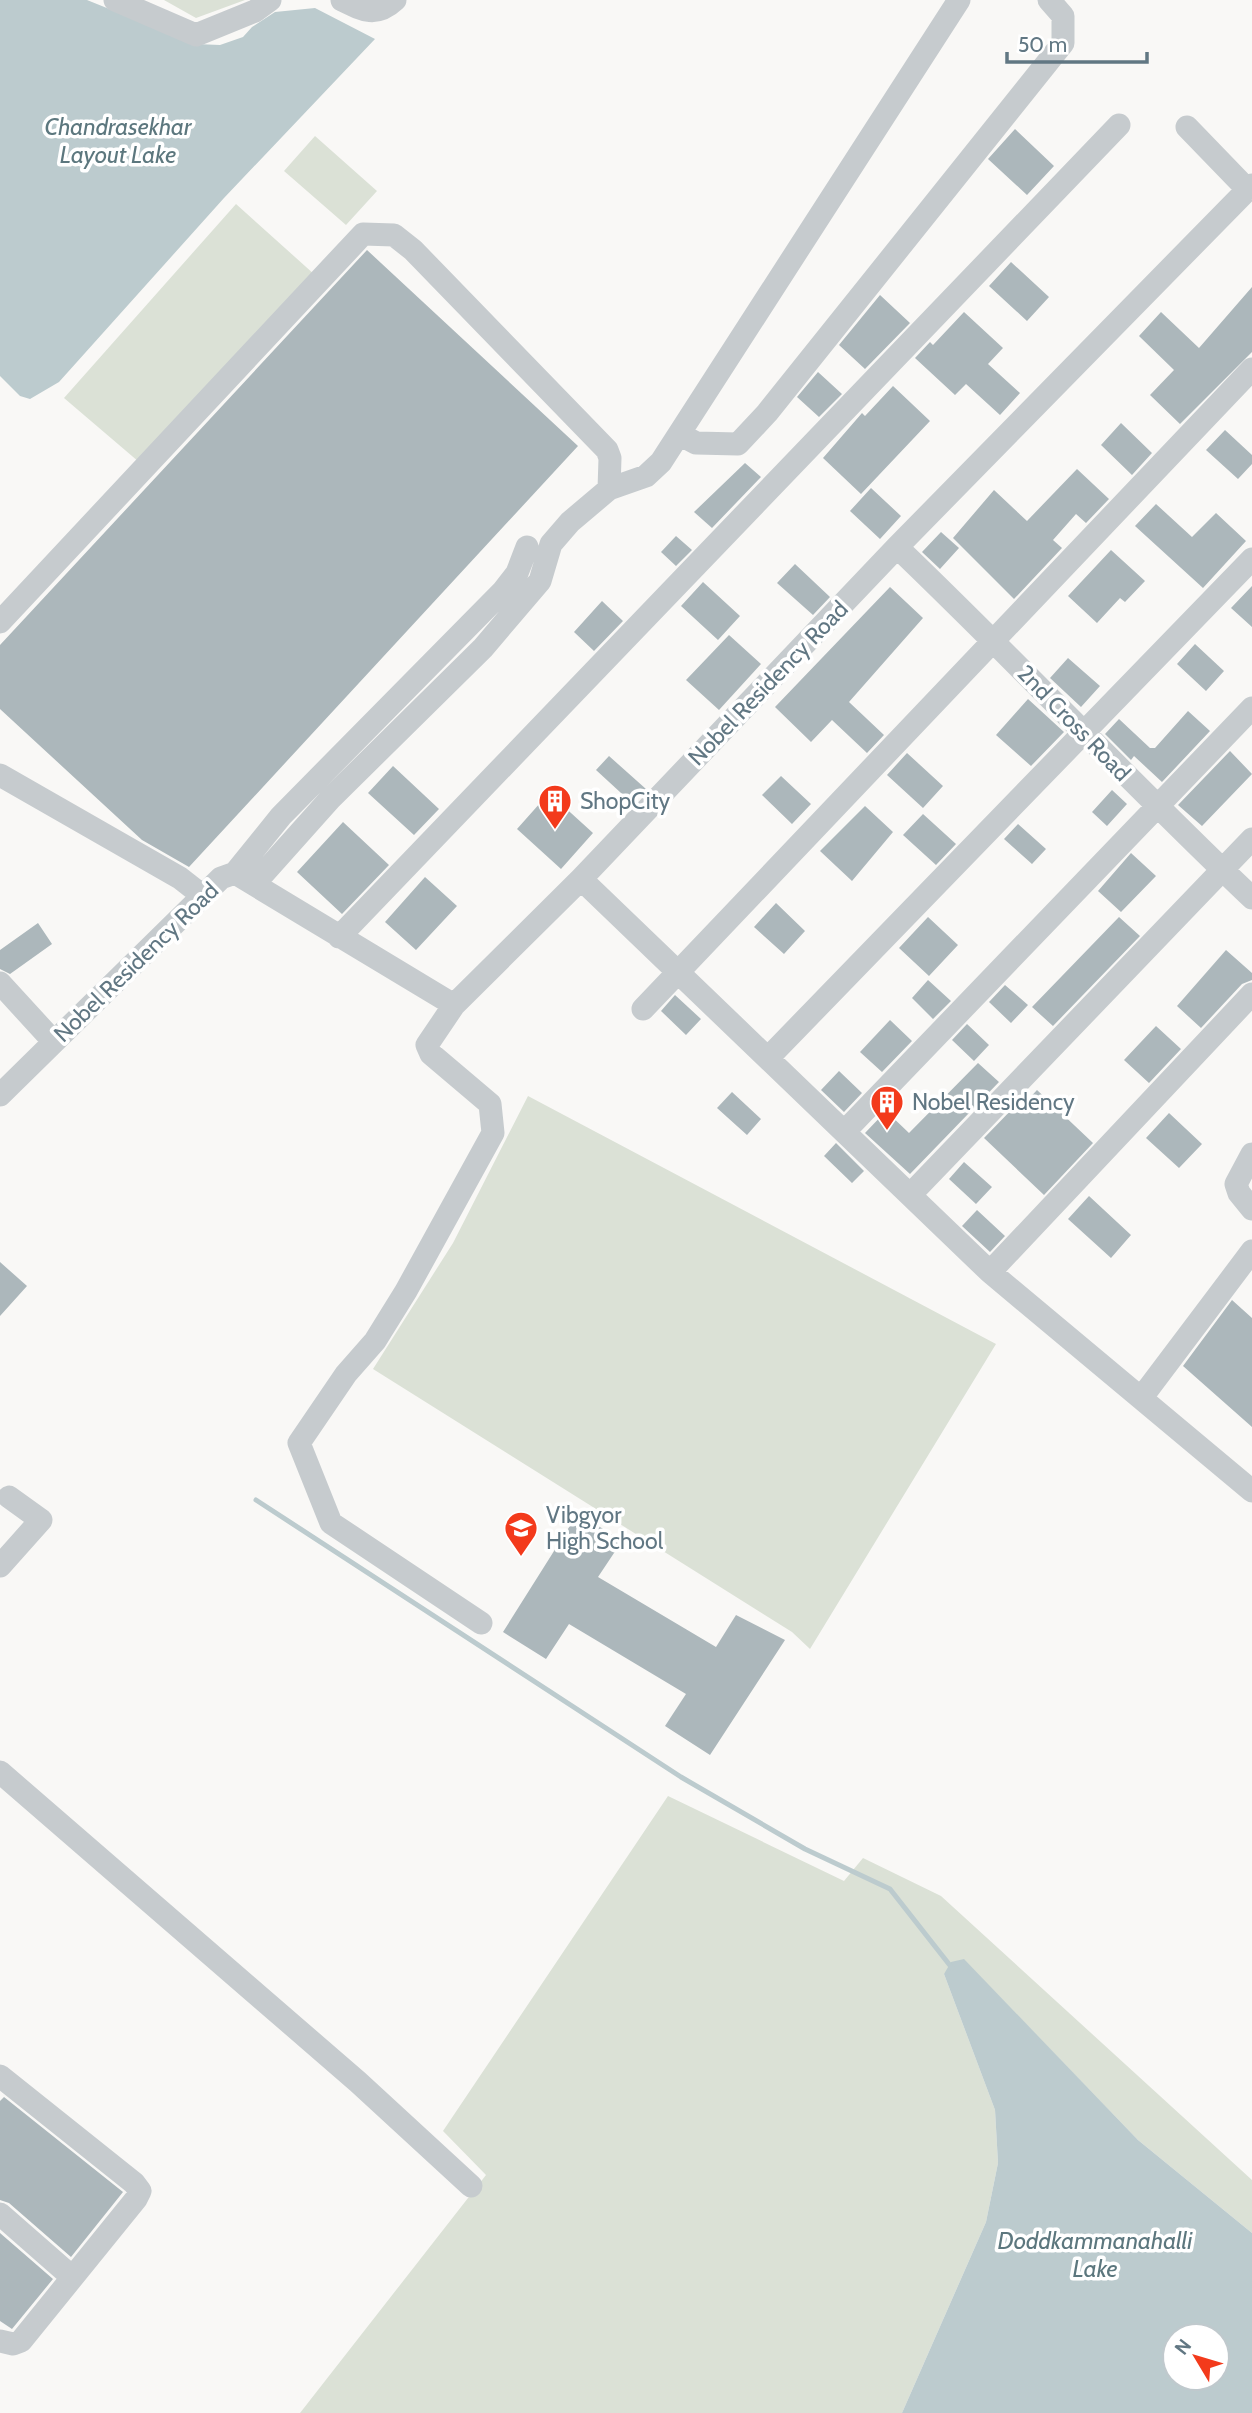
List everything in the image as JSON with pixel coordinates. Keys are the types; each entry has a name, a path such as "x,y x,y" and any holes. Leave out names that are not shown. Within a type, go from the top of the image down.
{"street":[{"path":"115,0 197,35 256,11 270,0"},
{"path":"342,0 367,13 385,9 395,0"},
{"path":"245,878 330,799 483,648 540,581 551,544 570,522 608,489 646,476 681,435 959,0"},
{"path":"681,435 696,443 738,444 767,413 1063,43 1063,16 1049,0"},
{"path":"339,937 1119,125"},
{"path":"1187,127 1250,187"},
{"name":"Nobel Residency Road","path":"0,1095 222,878 245,878 454,1005 581,879 897,547 1250,187"},
{"path":"0,622 363,234 394,234 413,250 607,450 610,458 608,489"},
{"path":"643,1009 1252,369"},
{"path":"245,878 281,816 503,591 517,573 527,547"},
{"name":"2nd Cross Road","path":"897,547 994,640 1156,807 1252,898"},
{"path":"769,1058 1252,559"},
{"path":"845,1131 1252,708"},
{"path":"0,775 142,858 171,888 199,900"},
{"path":"910,1195 1252,838"},
{"path":"581,879 680,971 990,1272 1142,1396 1252,1491"},
{"path":"0,983 54,1042"},
{"path":"990,1272 1252,994"},
{"path":"454,1005 427,1045 431,1054 490,1104 493,1133 407,1290 374,1341 346,1374 299,1443 312,1468 331,1523 481,1623"},
{"path":"1252,1153 1236,1184 1239,1193 1252,1209"},
{"path":"1142,1396 1252,1251"},
{"path":"0,1566 41,1520 9,1497"},
{"path":"0,1772 358,2081 471,2186"},
{"path":"0,2076 134,2183 139,2191 136,2199 21,2340 13,2344 0,2341"},
{"path":"0,2214 72,2277"}],"shaded area":[{"path":"164,0 245,0 196,18"},
{"path":"315,136 377,191 346,225 284,171"},
{"path":"236,204 315,275 139,462 64,398"},
{"path":"528,1096 996,1344 810,1649 792,1632 373,1369 453,1243"},
{"path":"668,1796 844,1881 863,1858 941,1896 1252,2180 1252,2233 1138,2140 964,1960 944,1974 995,2110 998,2163 986,2222 902,2413 300,2413 486,2175 443,2131"}],"water":[{"name":"Chandrasekhar Layout Lake","path":"0,0 87,0 196,44 220,45 243,37 252,27 275,12 315,8 375,39 224,198 59,382 30,399 20,396 0,376"},
{"name":"Doddkammanahalli Lake","path":"964,1959 1138,2140 1252,2233 1252,2413 902,2413 986,2222 998,2163 995,2110 944,1974 951,1962"}],"building":[{"path":"1015,129 1054,166 1027,195 988,159"},
{"path":"367,250 578,446 189,867 142,840 0,709 0,645"},
{"path":"1011,262 1049,297 1027,321 989,286"},
{"path":"1252,287 1252,352 1180,424 1150,395 1174,370 1139,336 1161,312 1199,348"},
{"path":"880,295 910,323 865,369 839,345"},
{"path":"964,312 1003,348 988,364 1020,393 1000,415 966,384 955,395 915,358 930,342 933,345"},
{"path":"818,372 842,394 819,417 797,397"},
{"path":"893,386 930,421 861,494 823,458 862,413 865,416"},
{"path":"1121,423 1152,453 1132,475 1101,445"},
{"path":"1225,430 1252,455 1252,464 1238,479 1206,450"},
{"path":"745,463 761,477 712,528 694,512"},
{"path":"1077,469 1109,499 1086,523 1076,514 1053,540 1062,548 1014,599 953,538 994,490 1027,521"},
{"path":"871,488 901,516 880,539 850,511"},
{"path":"1156,504 1192,537 1216,513 1246,541 1203,588 1135,526"},
{"path":"941,532 959,548 940,569 922,552"},
{"path":"676,536 692,550 676,566 661,552"},
{"path":"1111,550 1145,581 1125,602 1120,598 1097,623 1068,596"},
{"path":"795,564 830,597 813,615 777,583"},
{"path":"703,582 740,616 718,640 681,606"},
{"path":"1252,586 1252,627 1231,608"},
{"path":"890,587 923,618 849,702 884,735 867,753 832,720 811,742 775,707"},
{"path":"602,601 623,621 594,651 574,632"},
{"path":"729,635 761,664 719,710 686,680"},
{"path":"1195,644 1224,671 1206,691 1177,664"},
{"path":"1068,658 1100,686 1081,707 1050,678"},
{"path":"1028,699 1064,732 1031,766 996,735"},
{"path":"1188,711 1210,731 1162,782 1134,756 1131,760 1105,734 1119,719 1150,748 1155,748"},
{"path":"1230,751 1252,774 1202,826 1178,805"},
{"path":"907,753 943,786 923,808 887,775"},
{"path":"609,756 646,789 633,804 596,770"},
{"path":"393,766 439,809 414,835 368,793"},
{"path":"781,776 811,804 792,824 762,795"},
{"path":"1112,790 1127,804 1107,826 1092,812"},
{"name":"ShopCity","path":"549,793 593,833 561,869 517,829"},
{"path":"865,806 893,832 852,881 820,851"},
{"path":"923,814 956,844 936,865 903,835"},
{"path":"343,822 389,865 342,914 297,872"},
{"path":"1018,824 1046,849 1032,864 1004,839"},
{"path":"1131,853 1156,876 1121,912 1098,891"},
{"path":"425,877 457,906 416,950 385,922"},
{"path":"776,903 805,931 784,954 754,927"},
{"path":"928,917 958,945 929,976 899,948"},
{"path":"1119,917 1140,936 1053,1026 1032,1007"},
{"path":"38,923 52,944 10,974 0,969 0,950"},
{"path":"1226,950 1252,973 1252,980 1242,984 1201,1028 1177,1006"},
{"path":"928,980 951,1001 933,1019 912,998"},
{"path":"1005,985 1028,1005 1011,1023 989,1002"},
{"path":"675,995 701,1019 686,1035 661,1011"},
{"path":"890,1020 912,1041 882,1072 860,1052"},
{"path":"967,1024 989,1045 974,1061 952,1040"},
{"path":"1156,1026 1181,1049 1149,1083 1124,1060"},
{"path":"978,1063 999,1082 910,1174 865,1133 886,1111 909,1133"},
{"path":"839,1071 862,1093 844,1112 821,1090"},
{"path":"1037,1090 1093,1143 1044,1195 984,1138 1020,1101 1024,1104"},
{"path":"732,1092 761,1119 747,1135 717,1108"},
{"path":"1169,1113 1202,1144 1179,1168 1146,1138"},
{"path":"836,1143 864,1171 852,1183 824,1156"},
{"path":"964,1162 992,1187 976,1204 949,1179"},
{"path":"1089,1196 1131,1235 1111,1258 1068,1219"},
{"path":"977,1210 1005,1236 990,1252 962,1226"},
{"path":"0,1262 27,1286 0,1316"},
{"path":"1232,1300 1252,1318 1252,1427 1183,1366"},
{"path":"578,1513 622,1541 598,1577 716,1647 736,1615 785,1640 710,1755 665,1726 686,1694 569,1624 546,1659 503,1632"},
{"path":"4,2097 123,2192 71,2257 9,2203 0,2200 0,2101"},
{"path":"0,2233 53,2279 12,2329 0,2321"}],"waterway":[{"path":"256,1500 681,1777 805,1849 890,1889 952,1968"}],"place":[{"name":"ShopCity","path":"555,831"},
{"name":"Nobel Residency","path":"887,1132"},
{"name":"Vibgyor High School","path":"521,1558"}]}
